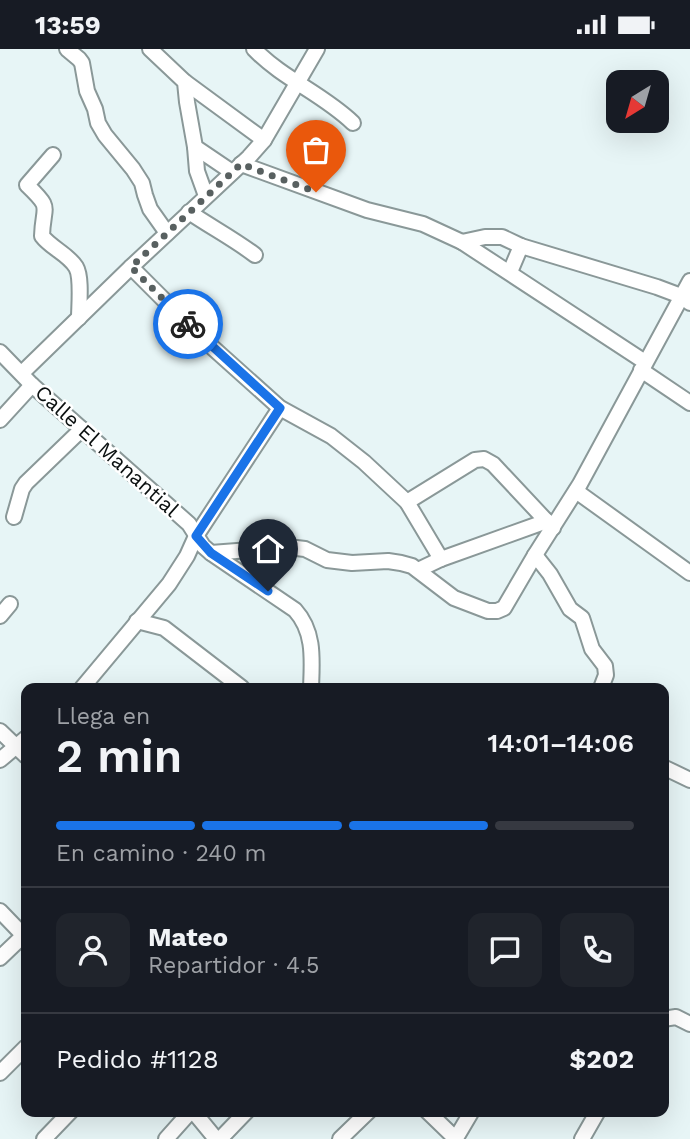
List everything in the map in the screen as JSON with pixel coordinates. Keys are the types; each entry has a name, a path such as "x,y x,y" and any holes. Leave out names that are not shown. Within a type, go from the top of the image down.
{"street":[{"path":"67,49 82,63 98,123 142,183 150,209 167,233"},
{"path":"149,49 185,82 264,140"},
{"path":"254,49 279,71 326,100 353,123"},
{"path":"22,373 249,157 264,140 317,49"},
{"path":"185,82 197,171 206,196"},
{"path":"195,147 236,168 367,210 423,224 462,242 510,272 643,366 690,403"},
{"path":"53,155 27,185 43,201 46,210 42,236 75,266 78,274 79,319"},
{"path":"189,212 255,255"},
{"path":"462,242 485,237 502,237 522,246 657,287 685,300"},
{"path":"510,272 522,246"},
{"path":"131,267 203,339 280,408 331,436 407,502 441,559"},
{"path":"211,553 288,547 305,549 327,560 401,563 412,566 454,598 488,611 504,608 550,524 576,491 643,366 685,300 690,281"},
{"name":"Calle El Manantial","path":"0,352 32,385 189,524 211,553 287,603 299,615 307,630 312,649 312,683"},
{"path":"0,420 32,385"},
{"path":"86,683 169,584 196,536 280,408"},
{"path":"14,517 26,483 82,429"},
{"path":"407,502 475,460 484,459 493,464 550,524"},
{"path":"576,491 690,572"},
{"path":"418,570 441,559 550,524"},
{"path":"535,555 550,574 570,609 582,618 592,649 605,666 603,683"},
{"path":"0,616 10,604"},
{"path":"137,621 164,628 236,683"},
{"path":"0,731 21,742 0,760"},
{"path":"669,770 690,780"},
{"path":"0,911 21,933"},
{"path":"0,958 21,940"},
{"path":"669,1018 676,1017 690,1024"},
{"path":"0,1073 21,1052"},
{"path":"44,1139 65,1117"},
{"path":"166,1139 186,1117"},
{"path":"198,1117 218,1139 241,1117"},
{"path":"340,1139 363,1117"},
{"path":"433,1117 456,1139 469,1117"},
{"path":"582,1139 595,1117"}],"way so far":[{"path":"188,324 131,267 241,164 316,192"}],"route":[{"path":"188,324 280,408 196,536 211,553 268,591"}]}
